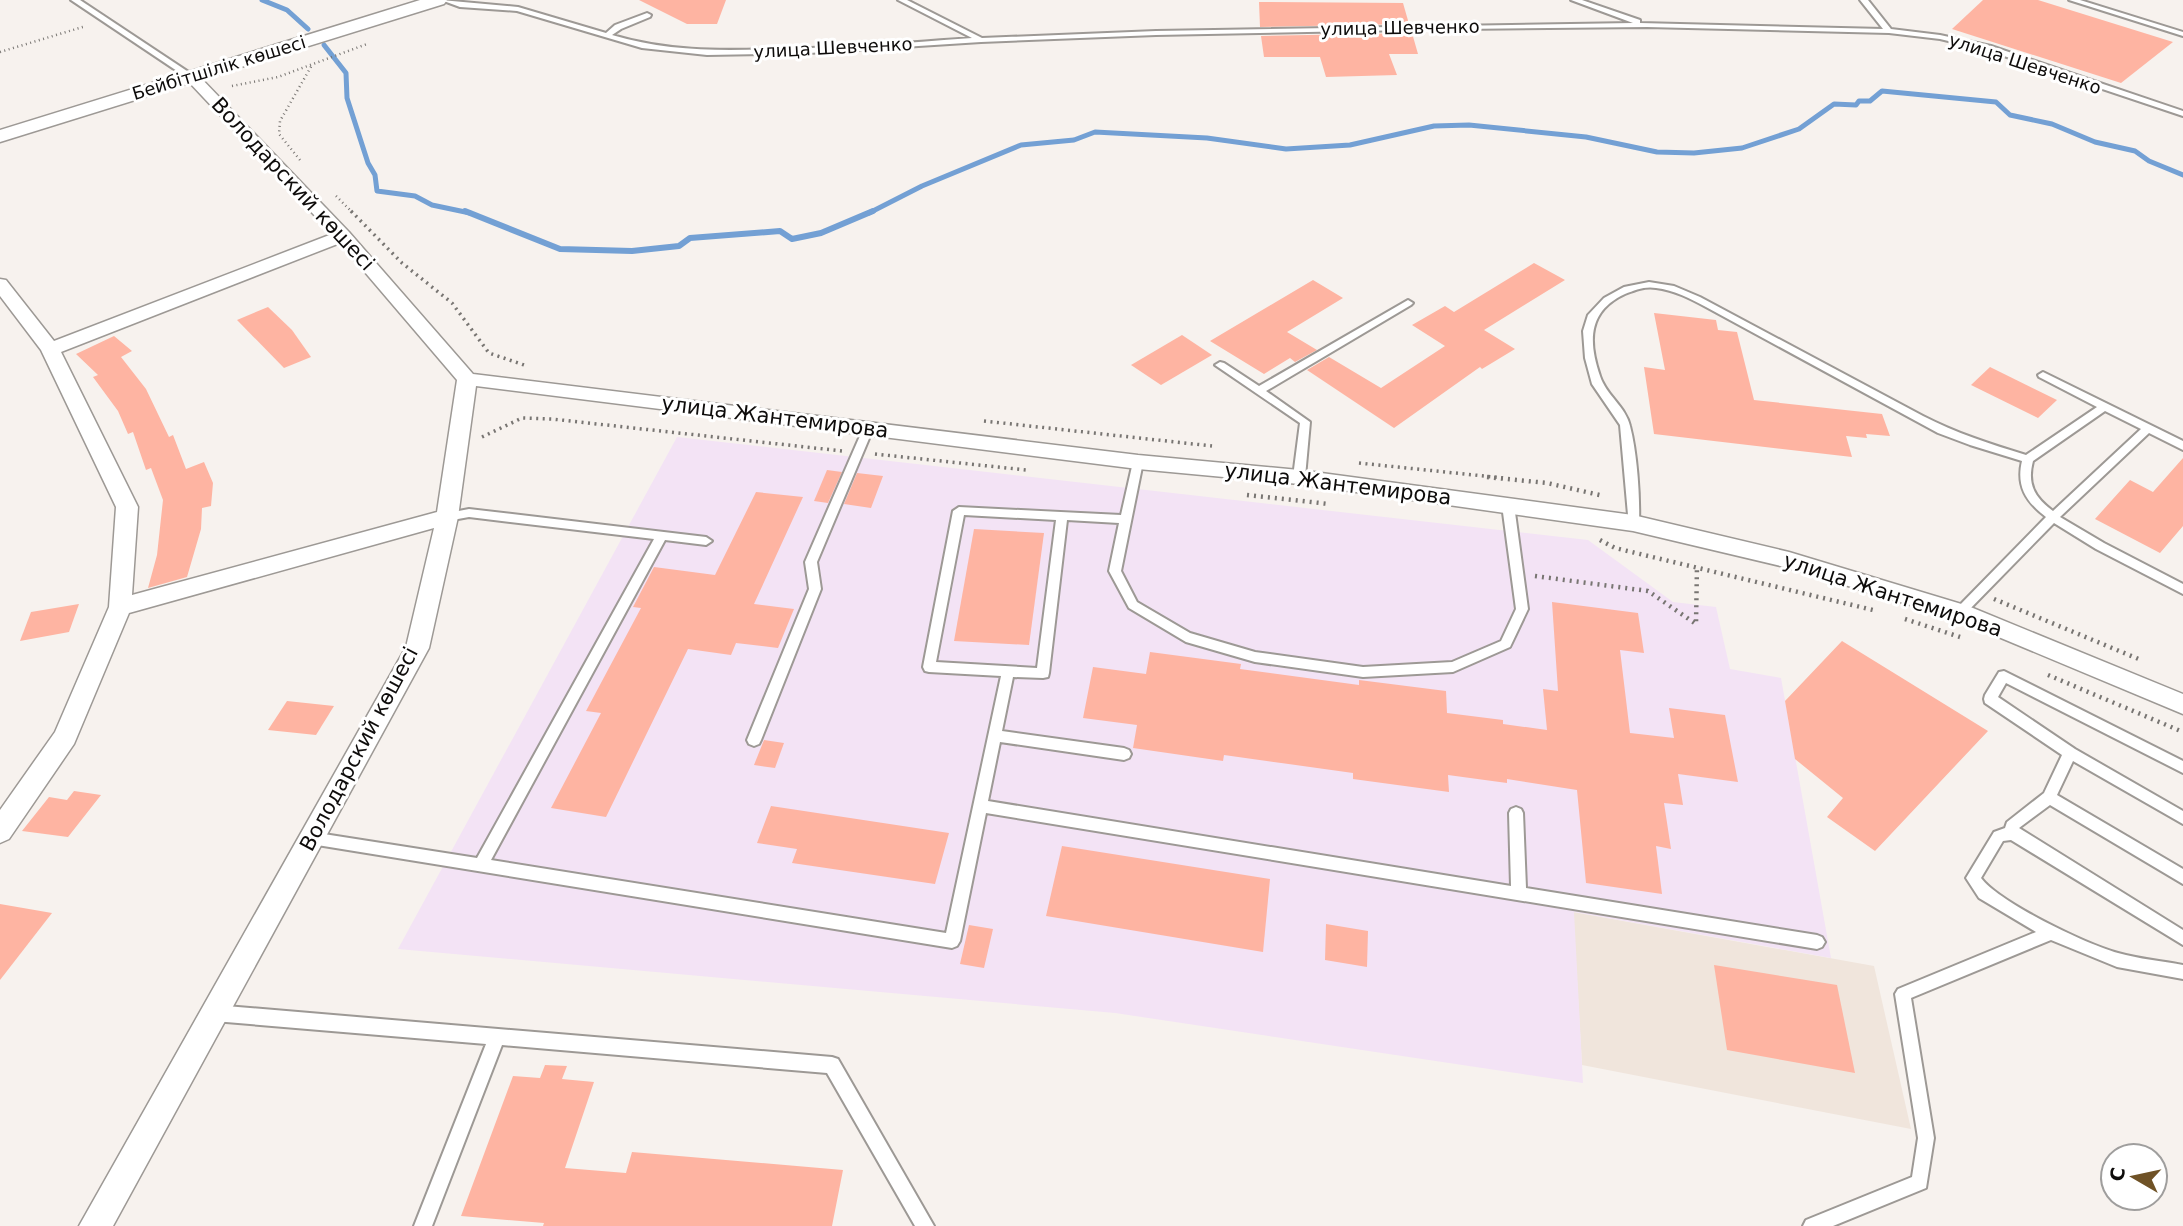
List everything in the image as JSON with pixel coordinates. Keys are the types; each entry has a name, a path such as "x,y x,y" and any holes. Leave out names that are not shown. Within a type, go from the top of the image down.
{"street":[{"name":"Бейбітшілік көшесі","path":"0,136 197,83 438,0"},
{"name":"Володарский көшесі","path":"95,1226 416,648 447,517 467,379 343,236 197,83"},
{"path":"50,349 343,236"},
{"path":"0,284 50,349 127,507 120,607 65,737 0,831"},
{"name":"улица Жантемирова","path":"467,379 1138,462 1299,477 1508,505 1634,513 1960,612 2183,704"},
{"path":"120,607 447,517"}],"lane":[{"path":"75,0 197,83"},
{"name":"улица Шевченко","path":"445,0 460,5 517,9 642,46 707,53 808,51 981,40 1184,32 1647,25 1889,31 1940,37 1988,48 2183,114"},
{"path":"902,0 981,40"},
{"path":"1575,0 1647,25"},
{"path":"1864,0 1889,31"},
{"path":"2073,0 2183,34"},
{"path":"606,36 618,26 647,15"},
{"path":"1634,513 1625,425 1621,413 1602,394 1596,382 1589,324 1592,315 1601,306 1629,286 1644,284 1676,290 1807,356 1941,430 2028,459"},
{"path":"1259,391 1408,303"},
{"path":"1220,365 1305,422 1299,477"},
{"path":"2043,375 2183,446"},
{"path":"2105,406 2028,459 2024,474 2030,497 2052,518 2183,589"},
{"path":"754,740 815,589 811,562 868,429"},
{"path":"1960,612 2052,518 2147,429"},
{"path":"1138,462 1115,571 1133,605 1186,637 1255,657 1363,672 1453,667 1506,644 1522,609 1508,505"},
{"path":"1062,516 1043,673 929,667 959,511 1126,519"},
{"path":"447,517 469,513 706,541"},
{"path":"480,866 662,536"},
{"path":"311,838 952,941 1007,671"},
{"path":"2183,767 2004,676 1990,699 2070,753 2183,818"},
{"path":"995,736 1124,754"},
{"path":"2013,833 2012,826 2049,797 2070,753"},
{"path":"2049,797 2183,877"},
{"path":"981,806 1817,942"},
{"path":"1516,813 1519,894"},
{"path":"2183,938 2013,833 1999,835 1973,878 1984,893 2051,933 2117,960 2183,972"},
{"path":"1812,1226 1920,1182 1926,1138 1903,994 2051,933"},
{"path":"214,1013 832,1065 925,1226"},
{"path":"424,1226 497,1037"}],"path":[{"path":"0,52 103,21"},
{"path":"197,83 247,84 337,56"},
{"path":"303,162 279,134 280,121 312,65"},
{"path":"330,190 402,263 452,303 489,353 538,368"},
{"path":"457,452 488,433 522,418 552,419 1037,472"},
{"path":"981,420 1222,448"},
{"path":"1357,462 1547,483 1634,513"},
{"path":"1242,494 1336,505"},
{"path":"1597,539 1615,548 1878,611"},
{"path":"1517,573 1648,591 1696,624 1697,566"},
{"path":"1902,619 1962,638"},
{"path":"2036,669 2183,732"}],"shaded area":[{"path":"677,437 1588,540 1673,602 1716,607 1730,669 1781,678 1831,958 1574,912 1583,1083 1115,1013 398,949"},
{"path":"1573,912 1874,966 1911,1129 1582,1065"}],"building":[{"path":"639,0 726,0 717,24 687,24"},
{"path":"1983,0 2038,0 2173,42 2121,83 1952,29"},
{"path":"1259,2 1403,3 1409,24 1260,27"},
{"path":"1412,33 1418,54 1389,54 1397,75 1326,77 1320,57 1264,57 1261,36"},
{"path":"1534,263 1565,280 1484,330 1515,349 1482,369 1480,367 1394,428 1307,370 1329,357 1381,388 1445,346 1412,325 1445,306 1454,312"},
{"path":"1313,280 1343,298 1287,332 1317,350 1295,362 1290,358 1264,374 1210,341"},
{"path":"268,307 292,330 311,357 284,368 237,320"},
{"path":"1654,313 1716,320 1718,330 1737,332 1754,400 1882,414 1890,436 1846,436 1852,457 1654,434 1644,367 1665,370"},
{"path":"1182,335 1212,355 1161,385 1131,365"},
{"path":"114,336 132,351 121,357 146,389 169,437 173,435 186,469 204,462 213,483 211,506 202,508 201,529 187,577 148,588 157,555 163,500 151,468 146,470 133,432 128,434 118,411 93,377 98,375 76,354"},
{"path":"1990,367 2057,400 2038,418 1971,385"},
{"path":"2183,458 2183,526 2160,553 2095,519 2130,480 2153,492"},
{"path":"827,470 842,472 828,503 814,501"},
{"path":"857,473 883,476 871,508 844,504"},
{"path":"756,492 803,497 754,604 794,609 778,648 736,643 731,655 688,649 606,817 551,808 601,713 586,711 641,608 633,607 654,567 715,575"},
{"path":"974,529 1044,533 1029,645 954,641"},
{"path":"1552,602 1638,613 1644,653 1620,650 1630,733 1674,738 1669,708 1725,715 1738,782 1678,774 1683,805 1664,803 1671,849 1656,846 1662,894 1586,883 1577,790 1507,779 1507,783 1448,775 1449,792 1353,779 1353,773 1224,755 1223,761 1133,748 1137,725 1083,718 1093,667 1146,674 1150,652 1241,664 1240,669 1359,685 1359,680 1446,691 1447,713 1503,720 1503,724 1547,730 1543,689 1558,691"},
{"path":"79,604 69,632 20,641 31,612"},
{"path":"1842,641 1988,731 1875,851 1827,817 1843,798 1795,759 1785,701"},
{"path":"287,701 334,706 316,735 268,730"},
{"path":"764,740 784,743 775,768 754,765"},
{"path":"74,791 101,795 68,837 22,831 49,797 67,800"},
{"path":"771,806 949,833 935,884 792,863 797,849 757,843"},
{"path":"1062,846 1270,879 1263,952 1046,916"},
{"path":"0,904 52,913 0,980"},
{"path":"1326,924 1368,931 1367,967 1325,960"},
{"path":"969,925 993,929 984,968 960,964"},
{"path":"1714,965 1837,985 1855,1073 1727,1050"},
{"path":"545,1065 567,1066 562,1079 594,1082 565,1168 626,1173 632,1152 843,1170 832,1226 543,1226 544,1223 461,1216 513,1076 540,1078"}],"waterway":[{"path":"262,0 287,10 308,29"},
{"path":"324,45 346,73 347,98 368,163 375,175 377,191 415,196 432,205 470,213"},
{"path":"873,211 922,186 1021,145 1074,140 1095,132 1207,138 1286,149 1350,145 1434,126 1469,125 1586,137 1657,152 1694,153 1742,148 1799,129 1834,104 1856,105 1859,101 1870,101 1882,91 1996,102 2010,115 2052,124 2095,142 2135,151 2149,161 2183,175"},
{"path":"465,211 470,213"},
{"path":"470,213 560,249 632,251 679,246 690,238 780,231 792,239 821,233 873,211"}]}
